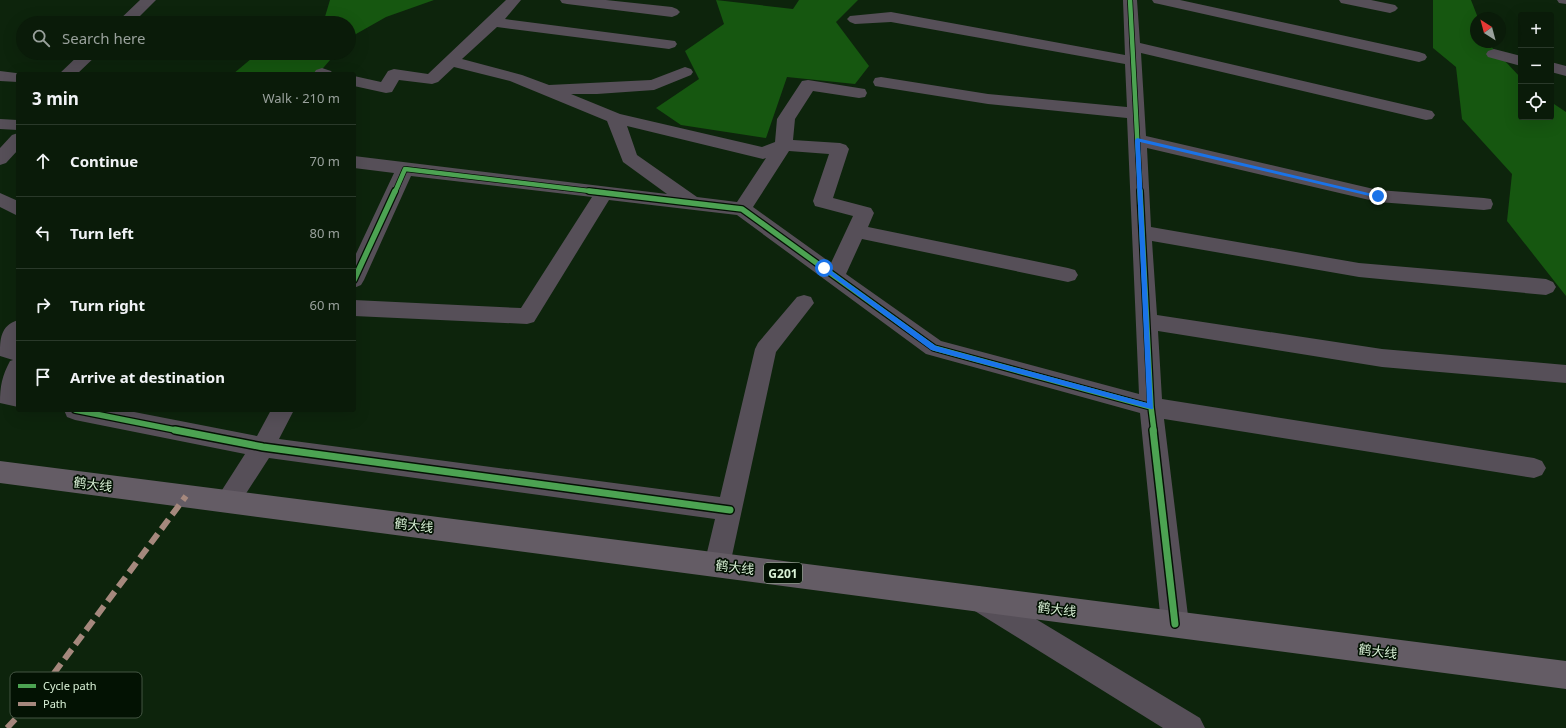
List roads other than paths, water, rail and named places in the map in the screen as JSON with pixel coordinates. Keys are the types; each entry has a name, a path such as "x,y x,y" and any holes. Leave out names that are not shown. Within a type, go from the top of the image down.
{"highway":[{"name":"鹤大线","path":"0,472 1566,675"}],"street":[{"path":"144,0 149,0"},
{"path":"131,16 149,0"},
{"path":"356,81 386,88 394,74 432,79 493,22 514,0"},
{"path":"567,0 672,12"},
{"path":"1130,0 1151,407 1175,624"},
{"path":"1159,0 1419,56"},
{"path":"1346,0 1390,8"},
{"path":"855,19 891,17 1133,53 1426,115"},
{"path":"493,22 669,44"},
{"path":"1494,54 1518,60"},
{"path":"70,72 83,60"},
{"path":"452,61 516,78 615,118 763,153 784,145 840,149 822,201 864,213 835,277"},
{"path":"1554,68 1566,71"},
{"path":"541,88 597,89 654,84 685,72"},
{"path":"0,76 16,77"},
{"path":"881,82 988,99 1136,113"},
{"path":"742,209 784,145 786,119 808,85 859,93"},
{"path":"615,118 629,158 693,203"},
{"path":"0,124 16,125"},
{"path":"1137,140 1378,196 1484,204"},
{"path":"0,159 16,141"},
{"path":"356,162 742,209 934,348 1151,407 1534,468"},
{"path":"356,272 364,238 405,169"},
{"path":"356,308 527,316 604,192"},
{"path":"0,199 16,208"},
{"path":"856,231 1068,275"},
{"path":"1142,232 1359,270 1546,287"},
{"path":"717,565 766,349 804,303"},
{"path":"1146,321 1382,358 1566,374"},
{"path":"16,330 2,348 16,352"},
{"path":"16,372 7,396 16,398"},
{"path":"85,412 263,447 730,510"},
{"path":"227,501 263,447 283,412"},
{"path":"978,599 1190,728"}]}
